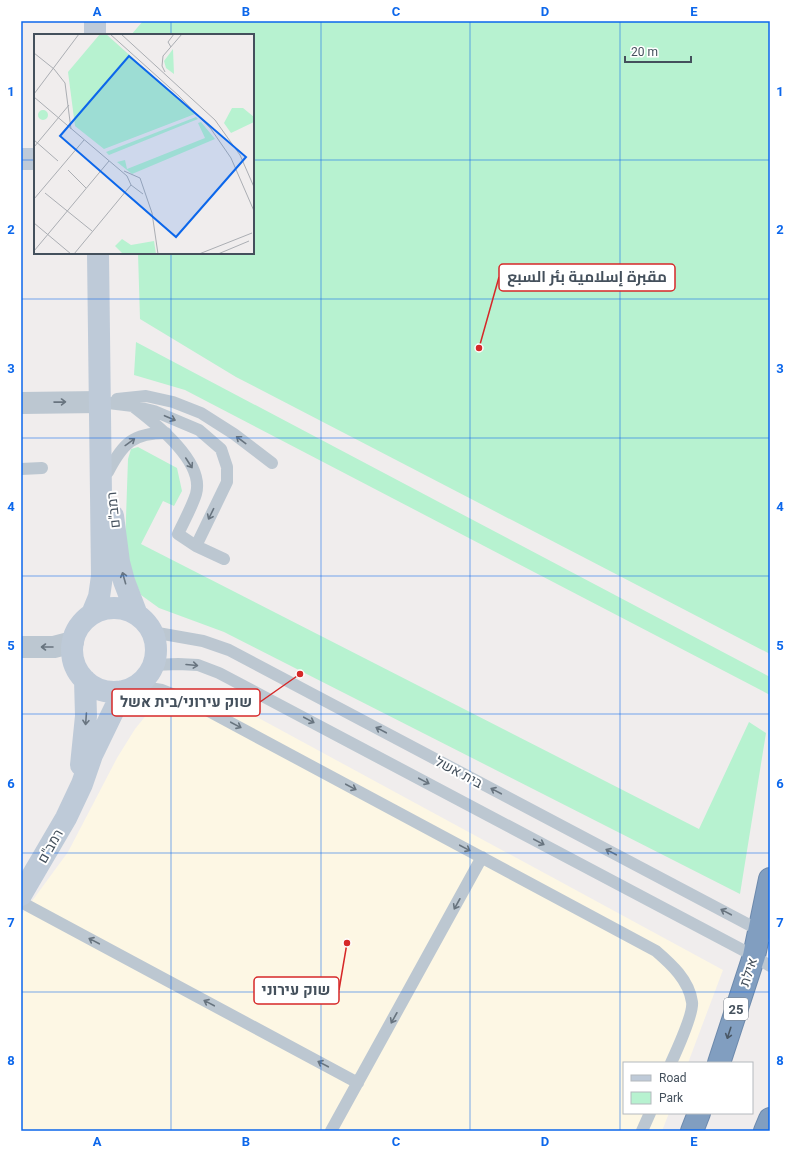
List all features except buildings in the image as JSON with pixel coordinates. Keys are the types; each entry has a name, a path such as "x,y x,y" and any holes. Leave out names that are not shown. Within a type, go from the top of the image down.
{"highway":[{"name":"אילת","path":"719,1062 762,961 770,879"},
{"path":"692,1131 700,1114"},
{"path":"765,1131 770,1119"}],"street":[{"path":"21,159 34,159"},
{"name":"רמב\"ם","path":"92,614 99,597 102,576 98,254"},
{"path":"21,403 100,402"},
{"name":"רמב\"ם","path":"100,402 119,562 124,581 137,615"},
{"path":"115,608 126,610 137,615 146,623 152,632 156,643 156,655 153,666 146,677 130,689 110,692 96,688 85,680 77,669 73,656 73,642 77,631 83,622 92,614 103,610 115,608"},
{"path":"21,647 54,647 73,642"},
{"name":"רמב\"ם","path":"66,818 81,768 86,716 85,680"},
{"name":"רמב\"ם","path":"21,895 66,818 82,784 92,755 109,719 130,689"}],"lane":[{"path":"100,402 146,396 173,402 201,413 234,434 272,463"},
{"path":"100,402 133,406 154,411 199,430 221,449 227,467 227,482 196,546"},
{"path":"133,406 166,433 190,463 197,476 197,493 178,534 196,546 224,559"},
{"path":"108,472 115,458 133,439 148,434 166,433"},
{"path":"21,468 42,468"},
{"name":"בית אשל","path":"152,632 203,641 229,650 765,934"},
{"name":"בית אשל","path":"153,666 178,664 198,666 219,673 762,961"},
{"path":"130,689 162,690 190,701 656,951 675,967 687,986 693,1003 685,1030 671,1062"},
{"path":"331,1131 482,857"},
{"path":"21,902 358,1083"},
{"path":"642,1131 650,1114"}],"shaded area":[{"path":"152,708 242,709 723,970 688,1062 623,1062 623,1114 669,1114 662,1131 21,1131 21,916 68,852 117,758 135,729"}],"green space":[{"path":"143,21 770,21 770,654 236,377 140,319 138,254 254,254 254,34 132,34"},
{"path":"136,342 770,677 770,695 185,390 134,375"},
{"path":"138,447 177,468 182,491 174,506 163,501 141,544 699,829 749,722 766,733 740,894 224,632 159,608 141,595 132,574 125,547 128,459 131,449"}],"place":[{"name":"مقبرة إسلامية بئر السبع","path":"479,348"},
{"name":"שוק עירוני/בית אשל","path":"300,674"},
{"name":"שוק עירוני","path":"347,943"}]}
